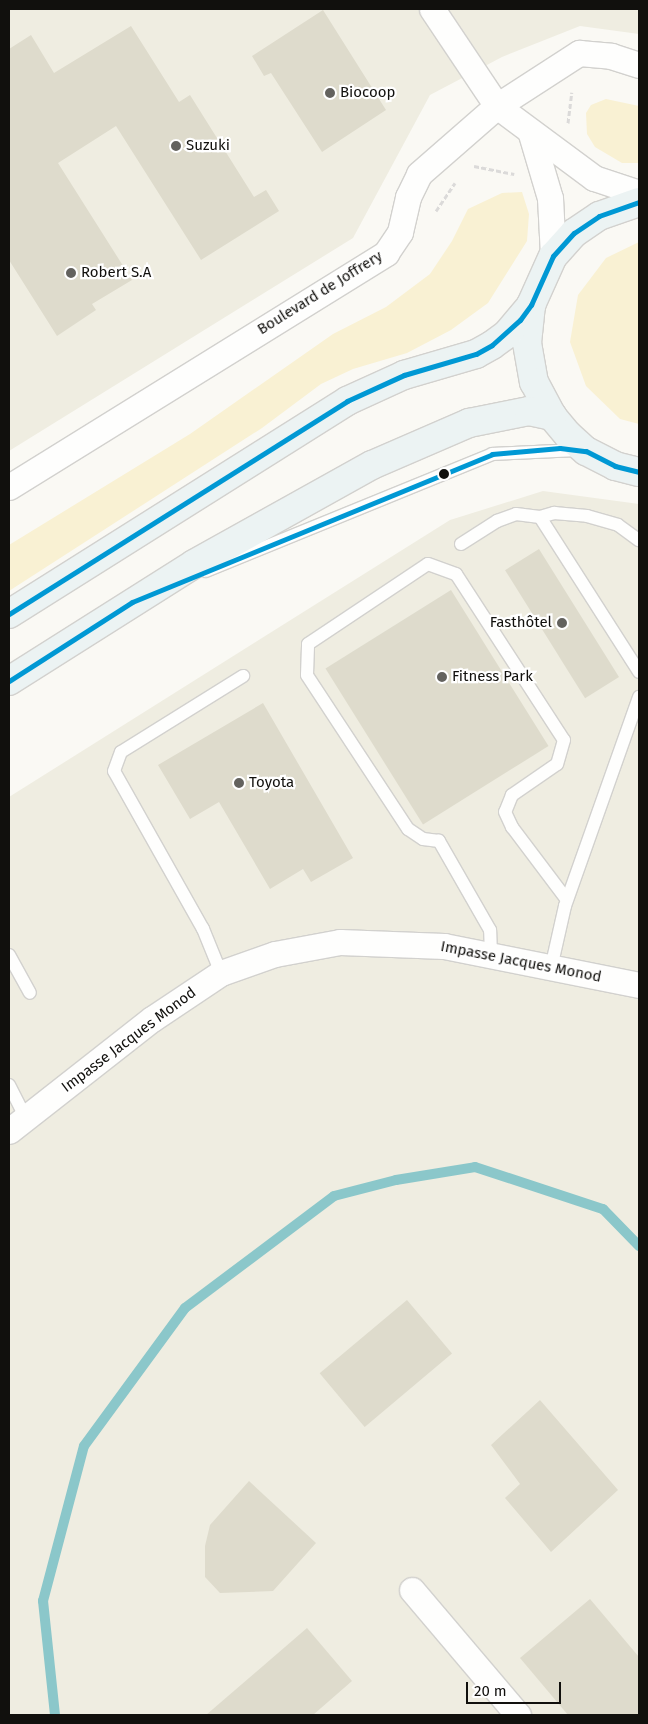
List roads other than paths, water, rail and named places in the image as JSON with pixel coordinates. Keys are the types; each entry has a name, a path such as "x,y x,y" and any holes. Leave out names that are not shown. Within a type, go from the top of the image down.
{"main road":[{"path":"639,202 599,216 574,233 553,256 540,279 531,305 527,343 534,382 552,416 586,450 614,466 639,472"},
{"path":"9,614 347,400 404,375 476,354 492,345 507,334 531,305"},
{"path":"9,681 132,602 372,465 469,422 529,412 552,416"}],"street":[{"path":"432,9 497,106 532,134 594,178 639,193"},
{"name":"Boulevard de Joffrery","path":"9,487 386,253 400,232 408,198 419,174 497,106 579,53 611,56 639,65"},
{"path":"532,134 550,198 553,256"},
{"name":"Impasse Jacques Monod","path":"17,1124 152,1019 221,973 274,954 340,942 444,946 639,985"},
{"path":"412,1590 518,1715"}],"lane":[{"path":"132,602 492,454 560,448 586,450"},
{"path":"461,544 497,521 516,514 540,517 554,513 596,518 618,525 639,540"},
{"path":"540,517 639,672"},
{"path":"491,955 490,930 439,841 423,839 408,829 307,675 308,644 428,564 456,574 564,740 557,764 512,795 505,812 512,827 568,900"},
{"path":"221,973 203,930 114,770 121,752 243,676"},
{"path":"551,968 568,900 639,696"},
{"path":"9,956 30,994"},
{"path":"9,1085 17,1124"}],"waterway":[{"path":"55,1715 43,1601 84,1446 185,1308 334,1196 396,1180 475,1167 603,1209 639,1246"}],"place":[{"name":"Biocoop","path":"330,93"},
{"name":"Suzuki","path":"176,146"},
{"name":"Robert S.A","path":"71,273"},
{"name":"Fasthôtel","path":"562,623"},
{"name":"Fitness Park","path":"442,677"},
{"name":"Toyota","path":"239,783"}]}
